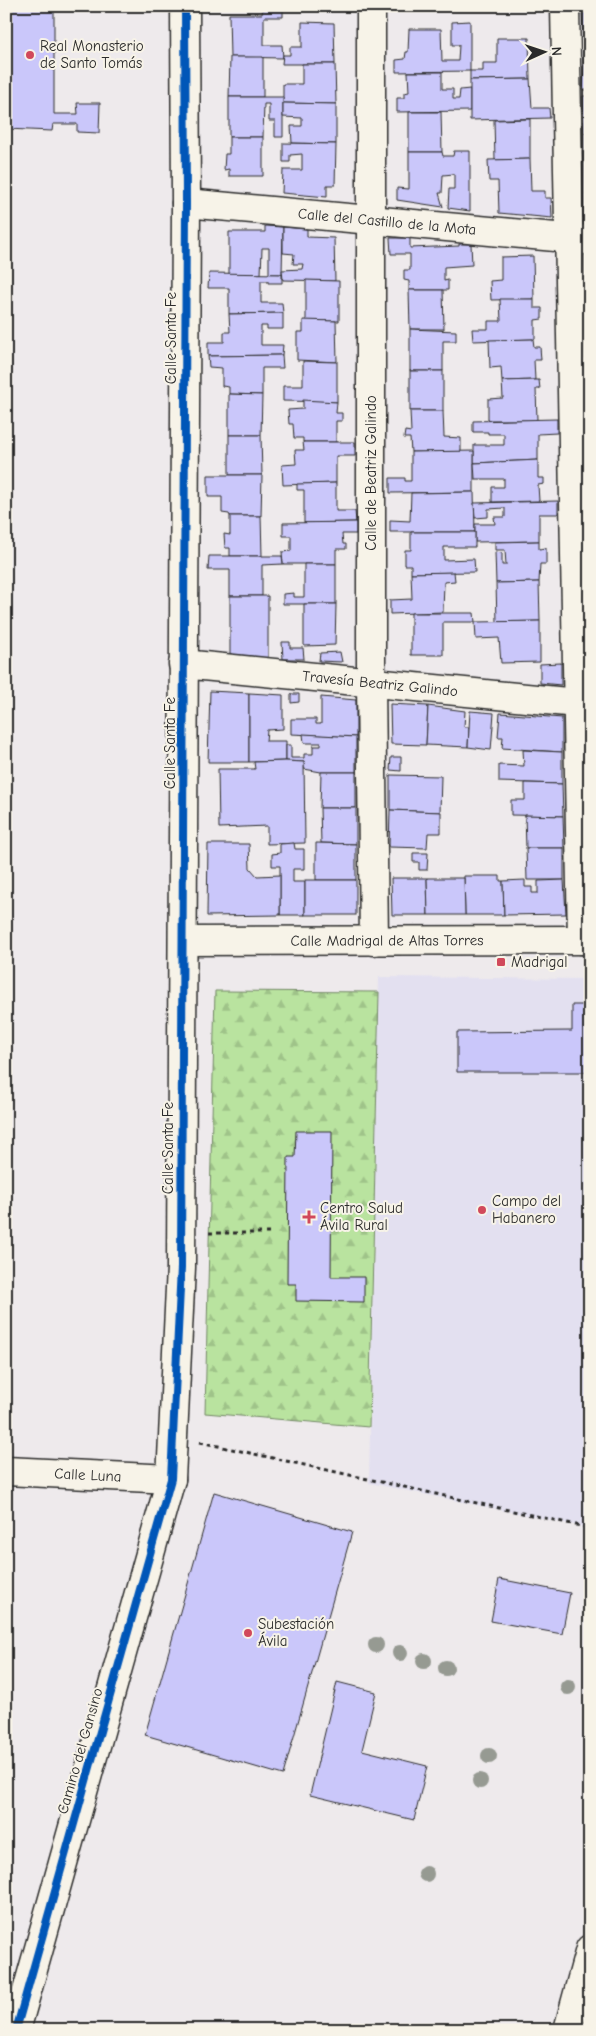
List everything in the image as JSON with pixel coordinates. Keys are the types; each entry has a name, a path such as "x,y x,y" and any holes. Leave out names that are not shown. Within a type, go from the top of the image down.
{"street":[{"name":"Calle Santa Fe","path":"171,1479 181,1234 186,203 184,6"},
{"name":"Calle de Beatriz Galindo","path":"371,6 371,682 374,941"},
{"path":"565,6 580,239 577,703 586,940"},
{"name":"Calle del Castillo de la Mota","path":"186,203 580,239"},
{"name":"Travesía Beatriz Galindo","path":"183,664 577,703"},
{"name":"Calle Madrigal de Altas Torres","path":"183,941 586,940"},
{"name":"Calle Luna","path":"6,1471 171,1479"},
{"name":"Camino del Gansino","path":"16,2030 171,1479"},
{"path":"568,2030 590,1949"}],"path":[{"path":"181,1234 269,1233"},
{"path":"172,1436 590,1528"}],"shaded area":[{"name":"Campo del Habanero","path":"379,977 590,979 590,1528 369,1483"}],"green space":[{"path":"215,991 379,992 369,1427 205,1413"}],"building":[{"name":"Real Monasterio de Santo Tomás","path":"6,6 54,6 54,114 78,114 77,103 100,103 99,133 77,132 77,124 53,124 52,131 6,129"},
{"path":"263,6 283,7 283,17 264,17 264,45 282,45 283,58 230,57 229,14 262,14"},
{"path":"587,6 590,6 590,30 583,30 582,11"},
{"path":"470,21 470,71 396,72 396,60 405,59 406,52 408,52 409,29 441,29 442,61 458,61 459,45 452,45 452,22"},
{"path":"302,22 334,23 335,64 282,64 283,55 290,55 290,47 302,47"},
{"path":"583,30 590,30 590,62 584,62"},
{"path":"497,38 529,38 530,79 470,80 470,71 483,71 483,63 497,63"},
{"path":"230,57 263,57 263,97 229,97"},
{"path":"584,62 590,62 590,90 583,90"},
{"path":"302,64 335,64 336,104 283,103 283,84 302,84"},
{"path":"408,72 442,72 442,89 453,89 453,99 459,99 460,90 470,89 470,111 397,112 397,98 404,98 404,93 409,92"},
{"path":"530,79 532,108 549,108 550,118 470,120 470,80"},
{"path":"583,96 590,96 590,133 584,133"},
{"path":"229,97 283,97 283,137 275,137 275,121 269,121 269,104 264,104 263,137 229,137"},
{"path":"283,103 336,104 336,144 292,143 291,126 302,126 302,118 283,117"},
{"path":"409,112 441,112 442,152 409,152"},
{"path":"530,119 530,159 495,160 494,120"},
{"path":"584,133 590,133 590,193 585,194"},
{"path":"229,137 263,137 263,176 229,176 229,169 224,170 225,154 229,154"},
{"path":"283,143 336,144 335,185 327,185 327,197 282,193 283,170 302,170 302,154 290,155 290,162 283,162"},
{"path":"454,151 470,151 470,211 448,208 449,189 454,189 454,174 443,175 442,193 439,193 443,207 397,200 397,188 409,189 409,152 442,152 443,156 453,156"},
{"path":"530,159 531,191 545,191 545,198 551,198 552,218 499,213 498,181 489,181 488,160"},
{"path":"590,193 590,214 585,210 585,194"},
{"path":"265,226 283,227 282,274 269,274 269,248 262,248 261,274 229,275 229,232 265,232"},
{"path":"283,227 307,229 307,237 334,238 335,281 283,280 282,270 302,269 303,264 293,264 294,254 283,253"},
{"path":"390,238 410,238 410,248 471,244 472,265 444,267 444,281 448,280 448,290 409,290 409,281 404,280 404,270 410,270 410,254 391,254"},
{"path":"533,256 534,299 491,300 490,281 501,280 501,257"},
{"path":"587,256 590,256 590,304 588,305"},
{"path":"209,273 282,274 282,283 261,281 261,303 282,303 283,313 229,314 229,288 208,288"},
{"path":"306,280 339,281 339,321 306,321"},
{"path":"409,290 443,290 444,329 410,329"},
{"path":"500,299 534,299 534,308 542,308 542,319 535,320 535,339 473,341 472,329 488,329 488,321 501,321"},
{"path":"590,304 590,344 589,344 588,305"},
{"path":"283,313 283,329 267,329 267,326 261,326 261,345 283,345 282,355 208,356 208,342 224,342 224,332 230,332 229,314"},
{"path":"303,320 336,321 337,362 297,360 297,332 303,332"},
{"path":"410,329 456,331 456,341 443,341 443,371 410,371"},
{"path":"533,339 534,347 540,347 541,360 534,360 535,380 502,381 501,367 490,368 489,340"},
{"path":"282,355 283,368 262,368 262,395 229,394 229,387 222,386 222,368 209,367 208,356"},
{"path":"303,361 337,362 337,402 283,401 283,386 303,386"},
{"path":"410,371 443,371 443,411 410,411"},
{"path":"539,380 540,389 536,389 537,420 488,420 488,399 503,398 502,381"},
{"path":"229,394 262,395 261,435 229,435"},
{"path":"303,400 337,402 336,413 342,413 342,421 336,421 336,442 303,442 303,438 294,438 293,424 289,424 288,410 303,409"},
{"path":"410,411 443,411 444,437 461,438 461,452 411,452 410,438 404,438 405,431 411,432"},
{"path":"557,419 557,433 538,434 538,460 474,463 474,445 504,445 504,434 473,432 473,421"},
{"path":"229,435 261,435 262,475 229,475"},
{"path":"303,442 355,442 355,456 336,456 336,483 283,485 282,465 296,464 295,450 304,450"},
{"path":"474,451 474,492 390,493 390,478 405,478 405,481 411,481 411,452"},
{"path":"538,460 538,478 544,478 544,484 538,485 539,501 492,502 492,487 504,487 504,479 475,479 474,463"},
{"path":"208,475 262,475 261,516 230,516 229,514 222,513 222,497 208,497"},
{"path":"336,483 336,511 355,511 356,522 304,523 304,490 297,490 297,484"},
{"path":"474,492 475,532 390,532 390,520 410,521 411,493"},
{"path":"558,501 558,514 539,514 539,541 475,542 475,524 495,524 494,517 505,517 505,508 488,509 488,517 475,518 474,503"},
{"path":"230,516 261,516 262,556 230,556 230,548 225,548 224,534 230,535"},
{"path":"356,522 356,534 342,534 343,544 346,544 346,549 336,549 336,564 283,564 282,552 291,551 291,536 283,536 283,523"},
{"path":"411,532 475,532 475,547 444,547 444,560 474,559 475,572 411,573 411,565 405,565 405,550 411,550"},
{"path":"539,541 539,549 546,548 546,564 540,564 539,582 496,583 495,552 502,553 502,565 506,565 505,550 495,550 495,542"},
{"path":"209,556 282,556 283,564 262,565 262,596 230,596 230,570 208,570"},
{"path":"304,564 336,564 336,604 283,604 283,594 294,593 294,597 304,597"},
{"path":"454,572 455,581 444,582 443,612 390,614 390,600 412,599 411,573"},
{"path":"539,582 540,621 497,622 496,583"},
{"path":"230,596 268,596 268,658 230,654"},
{"path":"304,604 336,604 335,645 304,646"},
{"path":"411,613 474,613 475,622 443,622 443,655 411,655"},
{"path":"540,621 540,662 501,663 499,638 476,639 475,622"},
{"path":"282,642 290,642 290,648 303,648 304,659 283,659"},
{"path":"340,652 342,662 319,661 320,653"},
{"path":"561,663 561,685 540,683 540,664"},
{"path":"210,691 249,693 249,762 208,762"},
{"path":"249,693 283,695 283,729 267,730 266,741 286,741 286,761 249,762"},
{"path":"291,694 299,694 299,702 291,703"},
{"path":"321,697 356,700 356,737 291,734 291,719 316,719 316,724 321,724"},
{"path":"390,704 428,706 426,745 391,744"},
{"path":"428,706 465,711 464,727 469,727 468,747 426,745"},
{"path":"470,711 494,713 491,750 468,747"},
{"path":"500,713 562,718 562,752 502,748 503,737 498,737"},
{"path":"303,734 356,737 356,772 321,772 304,769 304,762 286,761 286,745 291,745 291,758 304,758 304,754 313,754 313,746 321,746 321,743 304,743"},
{"path":"523,750 562,752 562,784 499,782 499,765 524,766"},
{"path":"391,757 401,757 401,771 390,770"},
{"path":"254,762 304,762 305,843 267,844 267,826 219,828 218,769 255,769"},
{"path":"321,772 356,772 356,808 320,808"},
{"path":"390,775 441,776 440,812 390,810"},
{"path":"525,783 562,784 563,816 511,815 511,800 525,800"},
{"path":"320,808 356,808 356,844 321,843"},
{"path":"390,810 441,812 441,833 428,833 427,848 389,847"},
{"path":"525,815 563,816 564,848 526,848"},
{"path":"294,843 295,849 304,849 304,869 293,869 293,882 305,882 305,915 280,915 280,866 272,866 272,854 280,853 280,844"},
{"path":"316,843 356,844 356,880 316,880"},
{"path":"208,844 249,844 250,868 257,876 280,875 280,915 207,916"},
{"path":"526,848 564,848 564,880 527,880"},
{"path":"413,853 428,853 427,870 419,870 419,862 413,862"},
{"path":"464,876 500,876 500,881 503,881 504,915 465,915"},
{"path":"391,878 427,878 428,915 392,915"},
{"path":"427,878 464,878 465,915 428,915"},
{"path":"305,880 356,880 356,915 305,915"},
{"path":"525,880 525,887 532,887 532,893 538,893 538,881 564,880 566,914 504,915 503,881"},
{"path":"572,1005 590,1005 590,1072 457,1072 457,1032 572,1031"},
{"path":"587,1100 590,1100 590,1319 588,1319"},
{"name":"Centro Salud Ávila Rural","path":"296,1131 332,1131 331,1277 364,1277 364,1302 296,1301 296,1284 287,1284 288,1157 295,1157"},
{"name":"Subestación Ávila","path":"214,1492 352,1532 283,1775 145,1735"},
{"path":"499,1579 570,1593 562,1634 491,1621"},
{"path":"337,1682 376,1692 362,1750 427,1766 414,1820 310,1795"}],"cycle path":[{"path":"16,2030 171,1479 181,1267 186,203 185,6"}],"place":[{"name":"Real Monasterio de Santo Tomás","path":"30,55"},
{"name":"Madrigal","path":"501,962"},
{"name":"Campo del Habanero","path":"482,1210"},
{"name":"Centro Salud Ávila Rural","path":"309,1217"},
{"name":"Subestación Ávila","path":"248,1633"}]}
